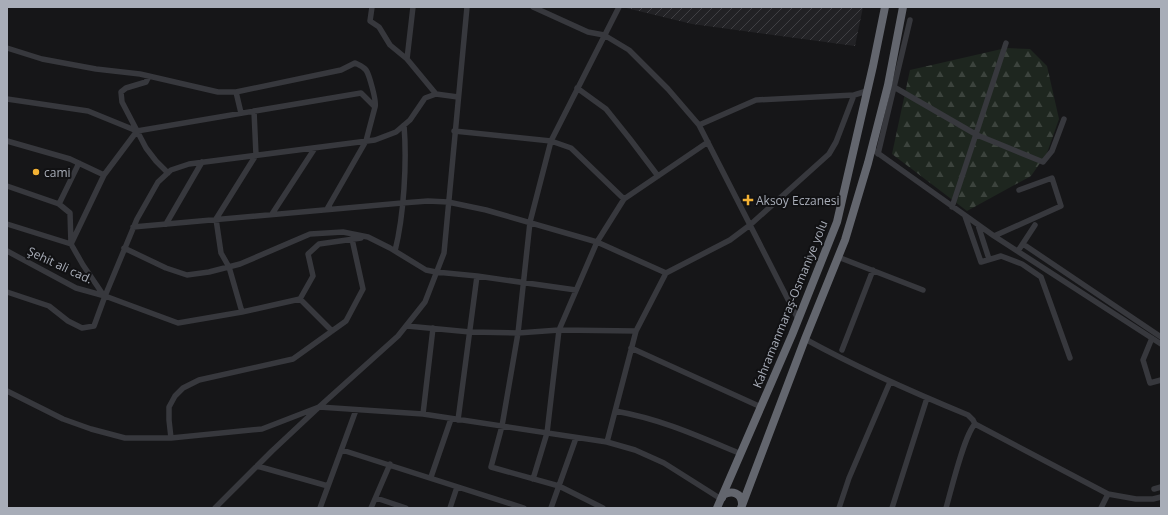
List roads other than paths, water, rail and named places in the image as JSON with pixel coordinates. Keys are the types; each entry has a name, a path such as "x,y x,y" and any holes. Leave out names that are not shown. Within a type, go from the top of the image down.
{"highway":[{"name":"Kahramanmaraş-Osmaniye yolu","path":"717,508 798,319 837,222 885,7"},
{"path":"741,507 805,339 845,240 875,152 903,7"},
{"path":"722,508 722,497 729,492 736,493 741,498 741,507"}],"street":[{"path":"372,7 370,21 378,28 390,45 407,59 436,94"},
{"path":"407,59 413,7"},
{"path":"215,508 318,407 398,336 425,302 444,253 454,131 467,7"},
{"path":"533,7 588,32 604,35 629,50 668,89 699,125 798,319"},
{"path":"603,508 559,486 491,466 502,426 518,333 530,222 551,141 619,7"},
{"path":"910,20 894,87 875,152 994,236 1161,344"},
{"path":"952,207 977,135 1006,43"},
{"path":"7,48 42,59 96,69 140,74 218,92 236,92 341,70 355,63 362,66 367,71 375,97 375,107 366,141 327,209"},
{"path":"149,76 146,82 126,88 121,92 122,102 146,148 156,161 168,172"},
{"path":"894,87 977,135 1043,162 1052,151 1064,119"},
{"path":"577,88 606,109 658,176"},
{"path":"699,125 756,100 854,95 867,91"},
{"path":"236,92 241,113"},
{"path":"7,99 88,111 137,131 361,93 375,107"},
{"path":"7,292 49,306 68,322 82,328 94,326 133,227 158,182 171,170 189,164 202,162 375,140 396,132 410,120 425,98 436,94 458,97"},
{"path":"607,442 636,331 666,273 730,240 750,225 829,154 836,142 854,95"},
{"path":"242,312 229,267 222,253 216,220 256,155 254,111"},
{"path":"395,251 402,202 405,141 404,125"},
{"path":"71,244 104,175 137,131"},
{"path":"454,131 551,141 571,148 624,199"},
{"path":"7,140 70,158 104,175"},
{"path":"533,479 547,433 559,330 597,242 624,199 708,142"},
{"path":"272,214 316,148"},
{"path":"166,224 202,162"},
{"path":"59,204 79,163"},
{"path":"994,236 1062,206 1052,178 1019,190"},
{"path":"7,186 59,204 70,213 71,244 83,265 105,296"},
{"path":"133,227 402,202 448,202 486,210 597,242 666,273"},
{"path":"965,216 981,262 1001,256 1022,264 1041,277 1070,358"},
{"path":"7,224 71,244"},
{"path":"978,224 989,259"},
{"path":"1018,251 1035,225"},
{"path":"124,248 166,268 187,275 209,272 240,264 310,234 343,232 368,237 426,270 576,290"},
{"path":"332,331 300,299 313,276 308,254 319,244 368,237"},
{"path":"171,438 169,407 175,396 183,388 199,380 293,359 346,321 363,289 352,239"},
{"path":"1023,244 1161,337"},
{"name":"Şehit ali cad.","path":"7,251 76,288 105,296 178,323 242,312 300,299"},
{"path":"838,257 923,290"},
{"path":"842,350 873,270"},
{"path":"458,420 477,276"},
{"path":"406,326 470,332 518,333 559,330 636,331"},
{"path":"423,414 433,328"},
{"path":"1152,338 1143,360 1150,383 1161,380"},
{"path":"805,339 890,382 968,415 974,420 974,424 1108,494 1136,499 1153,499 1161,497"},
{"path":"631,348 761,407"},
{"path":"840,508 849,478 890,382"},
{"path":"7,391 63,419 91,429 125,438 171,438 262,429 318,407 423,414 607,442 635,450 664,463 722,497"},
{"path":"892,508 927,398"},
{"path":"320,508 356,410"},
{"path":"615,411 668,423 741,454"},
{"path":"431,478 451,419"},
{"path":"946,508 965,444 974,424"},
{"path":"551,508 576,438"},
{"path":"342,450 390,464 524,508"},
{"path":"371,508 390,464"},
{"path":"257,466 328,486"},
{"path":"450,508 457,486"},
{"path":"1154,489 1161,487"},
{"path":"1101,508 1108,494"},
{"path":"376,498 406,508"}],"place":[{"name":"cami","path":"36,172"},
{"name":"Aksoy Eczanesi","path":"748,200"}]}
